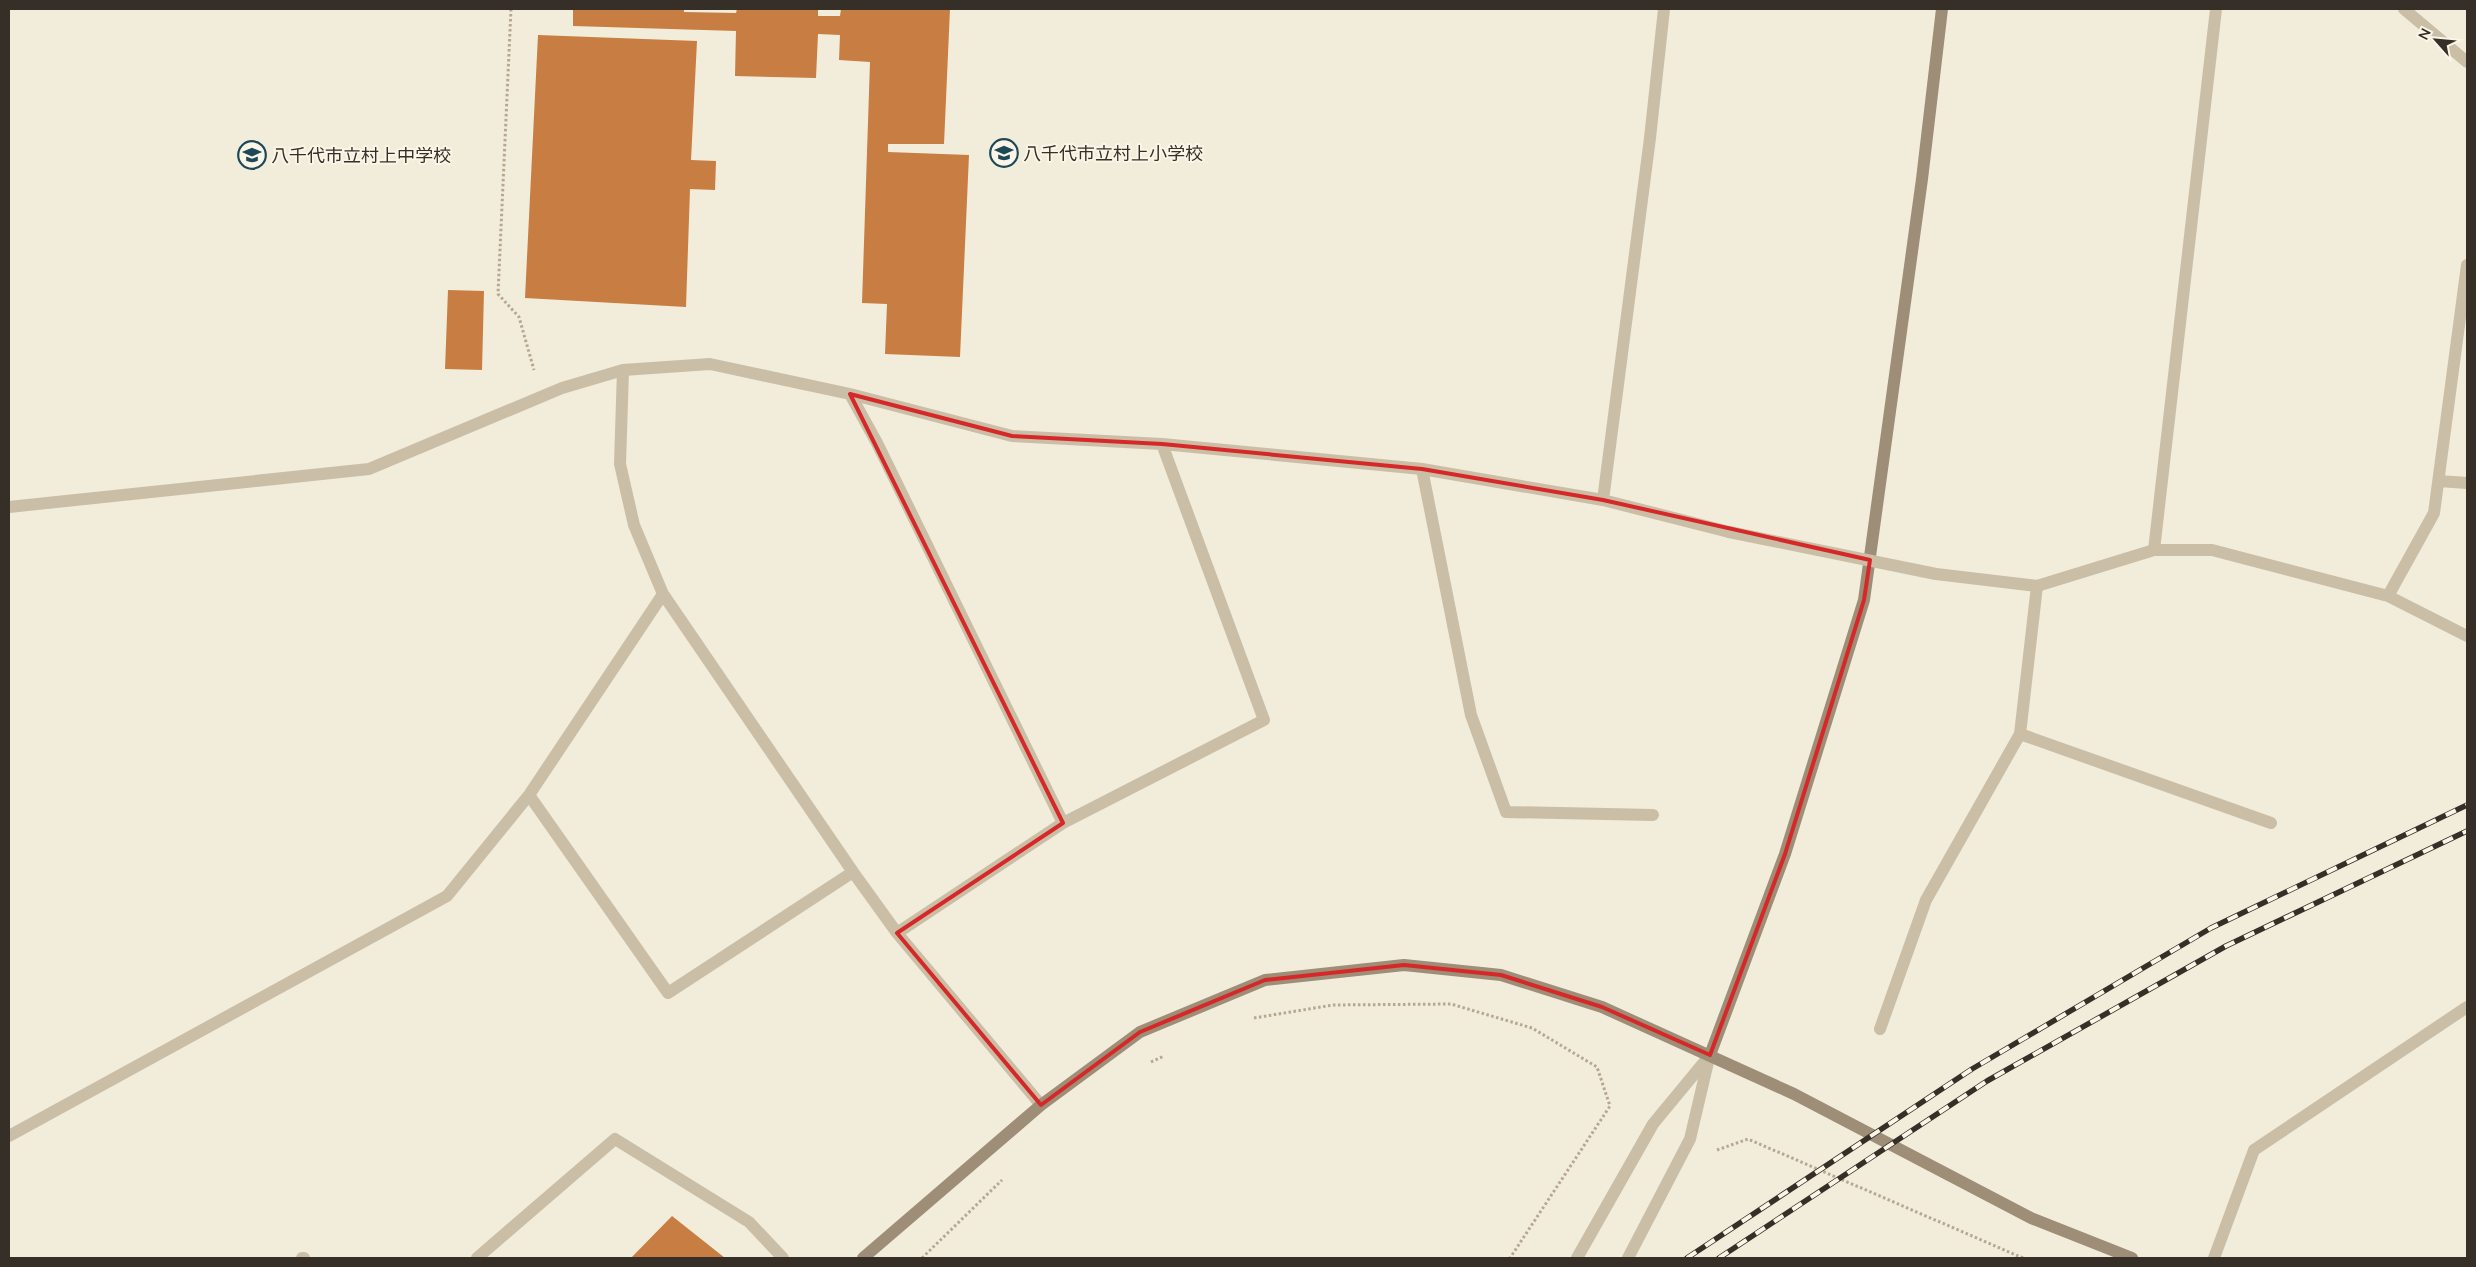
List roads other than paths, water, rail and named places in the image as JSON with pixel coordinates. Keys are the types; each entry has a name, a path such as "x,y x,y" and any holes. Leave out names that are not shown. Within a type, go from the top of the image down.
{"street":[{"path":"1603,500 1650,138 1664,9"},
{"path":"1628,1258 1690,1139 1710,1055 1786,854 1864,600 1922,179 1942,9"},
{"path":"2154,550 2216,9"},
{"path":"2404,9 2467,62"},
{"path":"2388,596 2434,513 2467,265"},
{"path":"9,507 369,469 562,388 623,370 710,364 850,394 1012,436 1162,444 1422,469 1603,500 1730,532 1936,574 2037,586 2154,550 2212,550 2388,596 2467,636"},
{"path":"623,370 620,464 634,525 663,594 853,872 897,933 1041,1105"},
{"path":"850,394 882,452 1063,823"},
{"path":"897,933 1063,823 1264,720 1162,444"},
{"path":"1422,469 1471,715 1506,812 1654,815"},
{"path":"2439,480 2467,483"},
{"path":"1880,1029 1926,900 2020,734 2037,586"},
{"path":"9,1136 447,896 529,795 663,594"},
{"path":"2020,734 2271,823"},
{"path":"529,795 668,993 853,872"},
{"path":"863,1258 1041,1105 1140,1032 1265,980 1404,965 1501,975 1602,1007 1794,1094 2031,1218 2132,1258"},
{"path":"2214,1258 2254,1150 2467,1007"},
{"path":"1577,1258 1654,1124 1710,1055"},
{"path":"478,1258 615,1139 749,1222 782,1258"}],"railway":[{"path":"1687,1258 1972,1069 2211,928 2467,805"},
{"path":"1719,1258 1987,1081 2226,946 2467,831"}],"place":[{"name":"八千代市立村上小学校","path":"1004,153"},
{"name":"八千代市立村上中学校","path":"252,155"}]}
